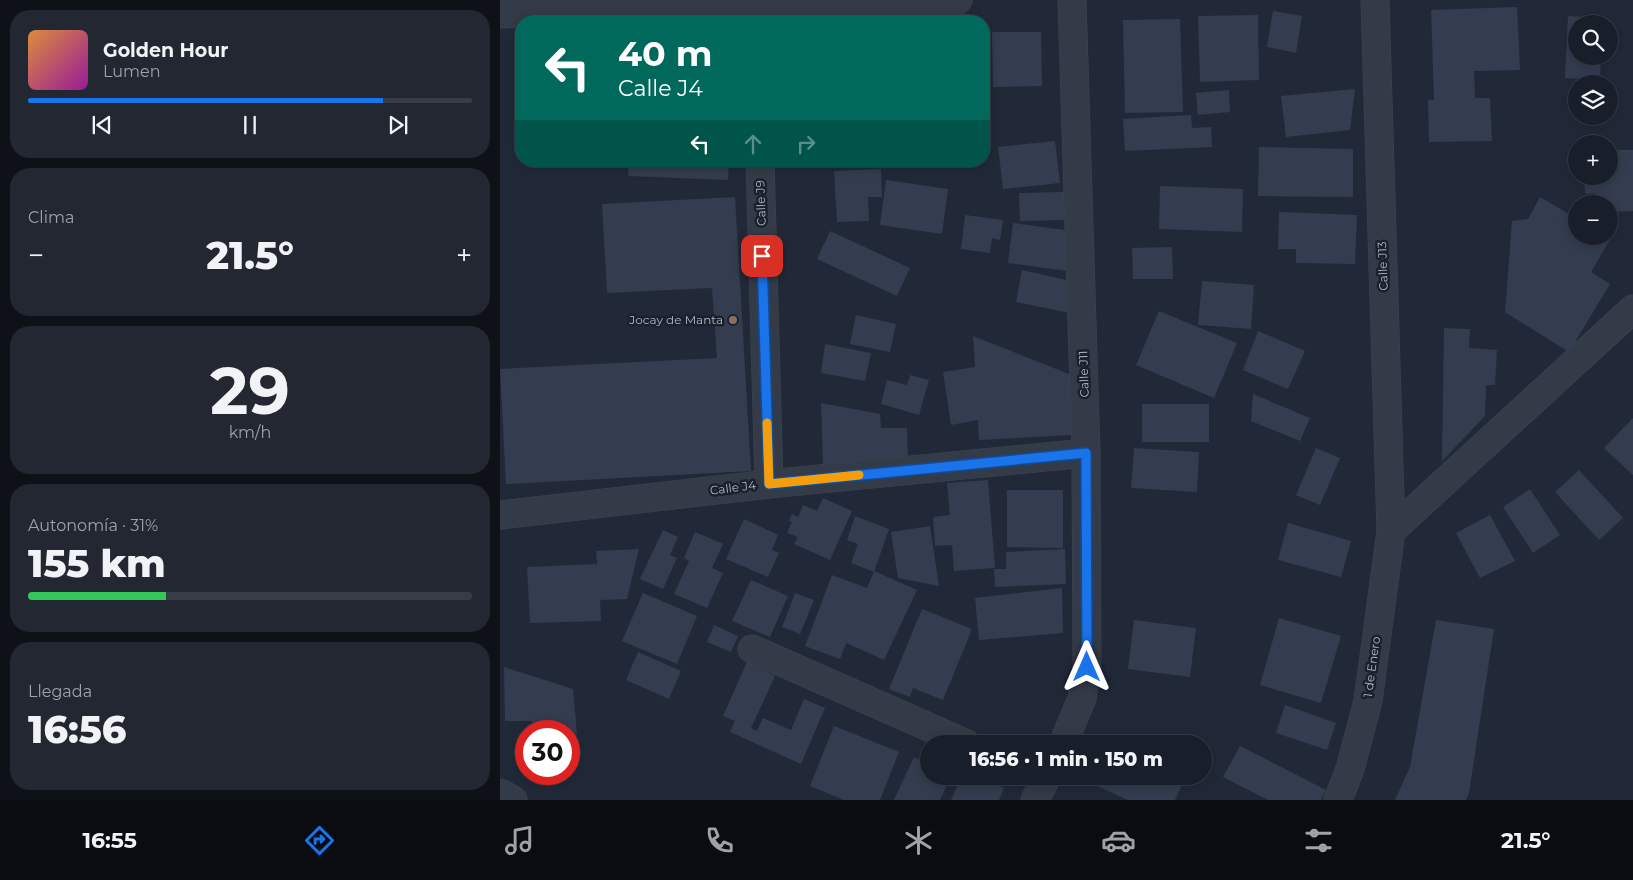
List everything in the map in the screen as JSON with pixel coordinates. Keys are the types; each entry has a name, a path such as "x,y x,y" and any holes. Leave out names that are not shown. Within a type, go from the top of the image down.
{"street":[{"path":"500,14 755,9 958,0"},
{"name":"Calle J11","path":"1067,735 1082,698 1087,667 1086,453 1072,0"},
{"name":"Calle J13","path":"1375,0 1391,531"},
{"name":"Calle J9","path":"760,167 769,484"},
{"path":"1391,531 1633,309"},
{"name":"Calle J4","path":"500,515 769,484 1086,453"},
{"name":"1 de Enero","path":"1338,800 1350,769 1368,701 1391,531"},
{"path":"752,648 947,735"},
{"path":"500,793 513,800"}],"building":[{"path":"1517,7 1520,70 1474,71 1475,98 1490,98 1492,141 1429,142 1428,100 1434,100 1431,10"},
{"path":"1273,11 1302,16 1296,53 1267,47"},
{"path":"1258,15 1259,80 1200,82 1198,16"},
{"path":"1568,16 1568,65 1601,65 1600,75 1568,75 1568,78 1565,78"},
{"path":"1180,19 1183,112 1125,113 1123,20"},
{"path":"992,32 1041,32 1042,86 993,87"},
{"path":"1355,89 1350,130 1286,137 1281,96"},
{"path":"1229,90 1230,112 1198,115 1196,93"},
{"path":"1191,115 1192,128 1211,127 1212,147 1125,151 1123,119"},
{"path":"1055,141 1060,183 1003,189 998,147"},
{"path":"1259,147 1353,149 1353,197 1258,196"},
{"path":"1618,150 1633,150 1633,211 1618,212 1618,195 1585,194 1584,185 1618,185"},
{"path":"629,167 729,167 728,180 628,176"},
{"path":"881,169 882,197 868,197 869,221 837,222 834,171"},
{"path":"886,180 948,189 942,234 880,225"},
{"path":"1160,186 1243,189 1242,232 1159,229"},
{"path":"1065,192 1066,220 1020,221 1019,193"},
{"path":"735,197 751,471 506,484 500,369 717,358 712,288 607,293 602,204"},
{"path":"1540,197 1568,213 1568,245 1607,245 1591,272 1610,284 1569,352 1505,312 1512,221 1528,219"},
{"path":"1279,212 1357,215 1355,264 1296,263 1296,249 1278,249"},
{"path":"965,215 1003,220 1000,240 992,238 990,253 961,249"},
{"path":"1013,223 1072,231 1067,271 1008,263"},
{"path":"830,231 910,268 897,296 817,259"},
{"path":"1172,247 1173,279 1133,279 1132,248"},
{"path":"1022,270 1076,282 1070,313 1016,302"},
{"path":"1202,281 1254,285 1251,329 1198,325"},
{"path":"1159,311 1237,343 1214,398 1136,365"},
{"path":"856,315 896,324 890,352 850,344"},
{"path":"1444,328 1470,329 1469,348 1497,350 1495,385 1486,385 1485,416 1442,461"},
{"path":"1258,331 1305,351 1288,389 1243,370"},
{"path":"973,336 1074,376 1071,435 979,440 978,420 951,425 943,372 975,367"},
{"path":"825,344 871,353 865,381 821,373"},
{"path":"910,375 929,380 919,415 881,404 887,380 907,385"},
{"path":"1253,394 1310,418 1300,441 1251,421"},
{"path":"821,403 880,414 881,428 907,428 908,462 823,465"},
{"path":"1142,404 1209,404 1209,442 1142,442"},
{"path":"1633,418 1633,475 1604,448"},
{"path":"1134,448 1199,452 1197,492 1131,488"},
{"path":"1316,448 1340,458 1320,505 1296,495"},
{"path":"1579,470 1623,518 1599,540 1555,492"},
{"path":"988,480 995,568 954,571 952,545 935,546 933,517 950,515 947,483"},
{"path":"1530,489 1560,535 1533,553 1503,507"},
{"path":"1007,490 1063,490 1063,548 1007,547"},
{"path":"823,498 852,511 830,560 794,544 798,537 787,533 792,522 789,521 792,514 798,517 803,505 817,511"},
{"path":"1490,515 1515,561 1480,578 1456,533"},
{"path":"855,516 889,529 874,572 851,563 858,544 847,540"},
{"path":"744,519 778,535 772,550 779,553 768,577 726,559"},
{"path":"1288,523 1351,541 1341,577 1278,560"},
{"path":"930,526 939,586 898,578 891,532"},
{"path":"663,530 678,537 670,555 677,558 663,589 640,579"},
{"path":"695,532 723,544 712,568 723,573 707,608 674,594 689,561 684,558"},
{"path":"639,549 627,599 600,600 601,621 530,623 527,567 597,564 596,551"},
{"path":"1065,549 1066,584 995,587 994,569 1006,569 1006,552"},
{"path":"874,571 917,590 884,660 846,643 840,659 805,646 832,575 867,588"},
{"path":"751,580 788,596 770,637 732,621"},
{"path":"1062,588 1063,633 979,640 975,598"},
{"path":"643,593 697,616 677,664 622,641"},
{"path":"795,593 814,600 800,634 782,627"},
{"path":"922,609 972,629 943,700 913,688 910,697 889,689"},
{"path":"1279,618 1341,636 1321,703 1260,685"},
{"path":"1134,620 1196,628 1190,677 1128,669"},
{"path":"1436,620 1494,629 1469,793 1466,800 1395,800 1410,767"},
{"path":"714,625 738,636 731,652 707,642"},
{"path":"638,652 681,671 669,699 626,680"},
{"path":"747,662 775,676 751,728 757,731 763,718 791,730 804,699 825,708 801,764 730,732 735,721 723,716"},
{"path":"504,667 573,689 576,720 505,721"},
{"path":"1285,705 1336,723 1327,750 1276,733"},
{"path":"834,726 899,752 880,800 844,800 810,786"},
{"path":"1240,746 1326,790 1321,800 1268,800 1223,777"},
{"path":"914,757 920,760 920,785 947,785 940,800 894,800"},
{"path":"958,785 998,785 1004,788 999,800 951,800"},
{"path":"1094,785 1182,785 1175,800 1128,800"}],"slow traffic":[{"path":"767,423 769,484 859,475"}],"place":[{"name":"Jocay de Manta","path":"733,320"}],"route":[{"path":"762,256 769,484 1086,453 1087,667"}]}
